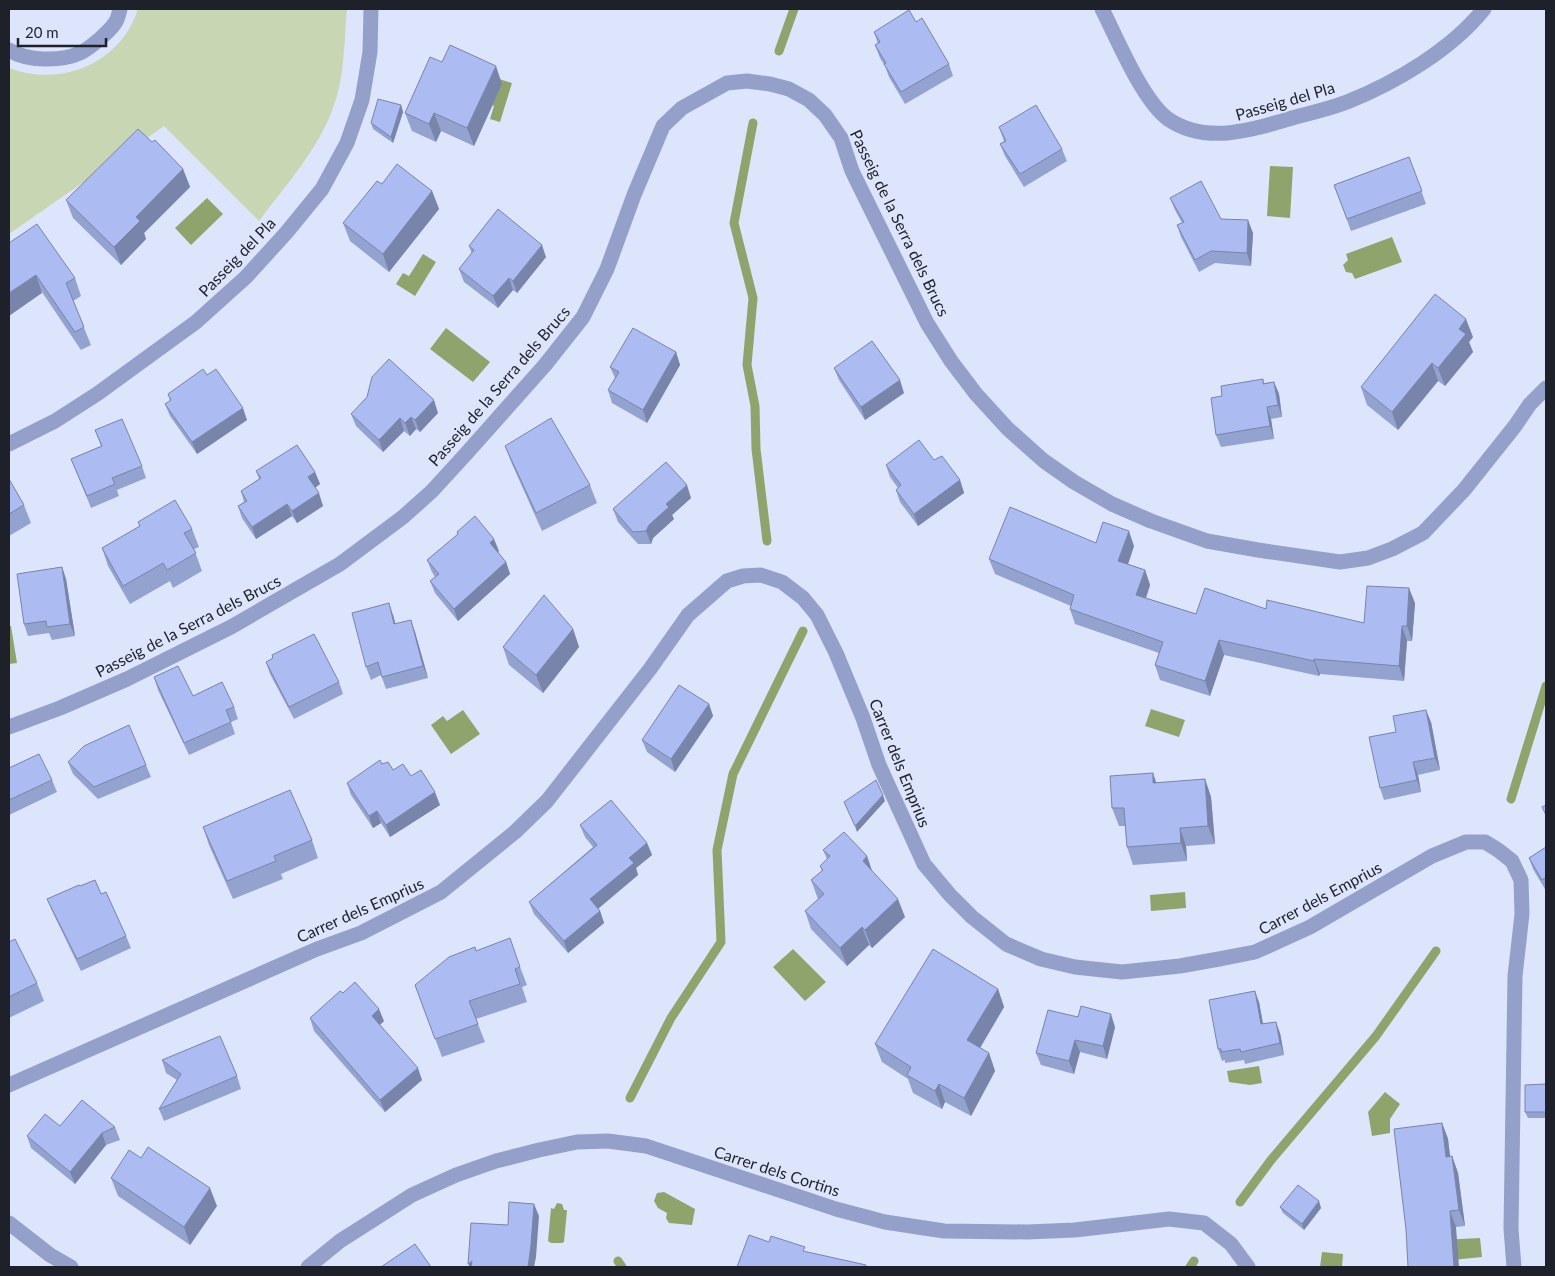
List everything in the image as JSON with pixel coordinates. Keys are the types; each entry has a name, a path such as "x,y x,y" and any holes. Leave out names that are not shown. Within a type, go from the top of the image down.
{"street":[{"path":"9,50 34,59 55,59 80,53 100,38 115,23 120,9"},
{"name":"Passeig del Pla","path":"9,444 55,421 97,394 196,322 246,277 322,189 347,143 362,100 370,52 371,9"},
{"name":"Passeig del Pla","path":"1102,9 1151,102 1168,118 1185,128 1208,133 1230,134 1254,130 1345,103 1376,90 1412,70 1452,40 1484,9"},
{"name":"Passeig de la Serra dels Brucs","path":"9,727 118,683 231,627 340,564 370,543 432,491 545,365 583,317 607,269 634,195 663,126 682,108 727,83 747,81 790,88 809,100 825,115 841,138 852,172 927,323 951,361 976,394 1044,462 1112,504 1151,521 1207,541 1258,550 1340,562 1368,558 1392,549 1423,533 1464,490 1530,404 1546,388"},
{"name":"Carrer dels Emprius","path":"9,1085 317,949 360,933 441,892 515,832 547,801 650,668 688,615 727,581 743,576 761,575 782,582 802,598 817,616 836,654 879,765 924,864 950,895 972,917 1006,944 1041,959 1075,967 1122,972 1180,966 1254,952 1310,927 1432,856 1466,842 1485,842 1512,861 1521,880 1522,914 1515,976 1511,1229 1514,1267"},
{"name":"Carrer dels Cortins","path":"308,1267 340,1241 412,1195 456,1175 496,1161 539,1150 577,1142 608,1141 646,1146 836,1209 869,1218 944,1231 1027,1232 1075,1230 1169,1219 1204,1223 1231,1244 1248,1267"},
{"path":"9,1223 50,1255 71,1267"}],"shaded area":[{"path":"138,9 347,9 340,84 333,108 319,138 300,167 259,221 164,126 9,234 9,68 49,75 87,66 103,57 118,44 130,28"},
{"path":"496,78 512,83 500,122 490,119 494,106 492,105"},
{"path":"1270,166 1293,167 1290,218 1267,216"},
{"path":"207,198 223,214 191,245 175,228"},
{"path":"1392,237 1402,262 1355,279 1352,273 1346,272 1343,265 1348,260 1346,254"},
{"path":"423,254 436,262 415,296 396,284 403,273 409,276"},
{"path":"446,328 490,362 473,382 430,349"},
{"path":"9,626 11,626 17,663 9,664"},
{"path":"1151,709 1185,720 1179,737 1145,726"},
{"path":"463,710 480,734 451,754 431,725 443,716 447,721"},
{"path":"1185,892 1186,908 1151,911 1150,895"},
{"path":"793,949 826,982 805,1001 773,967"},
{"path":"1259,1066 1262,1083 1250,1085 1229,1082 1227,1071"},
{"path":"1385,1092 1400,1104 1390,1119 1390,1133 1372,1136 1368,1112"},
{"path":"664,1192 695,1209 692,1225 669,1223 666,1218 667,1213 658,1208 654,1201 657,1193"},
{"path":"557,1203 562,1204 564,1210 567,1210 564,1242 551,1243 548,1241 551,1208 554,1209"},
{"path":"1480,1238 1482,1257 1442,1261 1441,1240"},
{"path":"1322,1252 1343,1254 1342,1267 1320,1267"}],"building":[{"path":"909,10 916,22 922,18 949,64 901,92 875,45 880,42 874,32"},
{"path":"450,45 496,66 467,128 434,113 429,124 405,113 430,57 442,62"},
{"path":"378,99 401,105 391,137 371,123"},
{"path":"1036,105 1062,149 1020,174 1000,144 1006,141 999,127"},
{"path":"138,129 152,142 155,140 183,169 136,217 140,221 114,247 66,200"},
{"path":"1409,157 1422,191 1347,219 1334,185"},
{"path":"397,164 432,191 383,254 343,223 377,181 382,184"},
{"path":"1201,181 1221,219 1248,220 1247,253 1211,251 1195,260 1177,225 1184,222 1170,198"},
{"path":"498,209 542,245 513,281 509,278 493,296 459,269 474,250 469,246"},
{"path":"37,224 75,278 66,283 84,327 75,332 36,275 9,293 9,243"},
{"path":"1435,294 1466,319 1459,329 1466,334 1438,368 1432,363 1392,412 1361,387"},
{"path":"633,328 676,352 643,410 608,390 619,372 610,367"},
{"path":"872,341 900,380 861,407 834,368"},
{"path":"389,359 434,400 415,420 411,417 405,423 400,418 379,440 351,414 367,397 372,377"},
{"path":"203,369 207,375 216,369 243,408 192,442 165,404 171,400 168,394"},
{"path":"1263,379 1263,384 1274,382 1278,405 1267,407 1270,426 1216,435 1211,398 1222,396 1221,386"},
{"path":"551,418 590,485 536,513 505,446"},
{"path":"122,419 142,466 112,478 115,484 87,496 71,459 102,446 95,430"},
{"path":"919,440 934,460 942,456 960,480 914,514 896,490 901,485 886,465"},
{"path":"297,445 315,472 308,477 319,493 292,511 287,504 252,527 238,506 247,501 241,491 261,478 256,471"},
{"path":"666,462 687,485 666,504 669,507 649,525 646,531 633,532 613,509"},
{"path":"9,479 24,505 9,514"},
{"path":"175,500 192,529 184,533 196,553 167,570 163,563 123,586 102,548 140,526 138,522"},
{"path":"1010,507 1096,543 1103,522 1129,531 1118,561 1145,570 1136,595 1196,614 1205,588 1266,609 1267,600 1364,623 1367,586 1409,588 1407,626 1402,626 1399,666 1314,659 1314,661 1219,640 1205,681 1155,665 1163,642 1070,609 1074,595 989,559"},
{"path":"475,516 494,539 490,543 506,562 454,609 430,581 439,574 427,560 458,534 457,532"},
{"path":"62,567 70,624 47,627 46,621 24,624 17,574"},
{"path":"544,595 573,629 536,675 503,647"},
{"path":"389,603 394,624 411,620 423,666 382,677 378,662 366,667 352,613"},
{"path":"314,634 339,682 289,707 266,662 273,658 272,655"},
{"path":"178,666 193,696 222,682 234,707 226,710 231,722 184,743 154,677"},
{"path":"679,685 709,704 671,759 642,740"},
{"path":"1426,710 1435,758 1413,762 1417,780 1380,788 1369,737 1396,732 1393,716"},
{"path":"129,725 146,765 94,787 68,762 84,746"},
{"path":"39,754 52,780 9,800 9,768"},
{"path":"380,760 382,764 388,762 393,770 403,764 411,776 421,770 435,792 386,825 377,811 369,816 347,783"},
{"path":"1153,773 1153,783 1205,779 1208,826 1180,828 1181,843 1127,847 1124,808 1112,808 1110,776"},
{"path":"876,780 883,795 855,826 844,802"},
{"path":"290,790 312,840 274,856 276,861 227,881 203,827"},
{"path":"611,800 647,843 629,858 634,863 590,899 600,911 564,941 529,902 597,845 580,825"},
{"path":"1546,805 1546,815 1542,807"},
{"path":"844,832 867,856 863,861 898,899 865,930 862,927 840,948 805,911 824,894 811,880 823,870 820,866 830,856 823,850"},
{"path":"1546,847 1546,877 1542,880 1529,858"},
{"path":"95,880 101,894 106,892 126,936 77,959 47,899"},
{"path":"510,938 520,967 515,969 520,984 469,1001 478,1024 435,1039 415,985 449,957 475,947 476,951"},
{"path":"15,939 37,983 9,997 9,942"},
{"path":"933,949 998,989 967,1040 989,1053 964,1098 939,1084 935,1091 907,1075 911,1067 875,1044"},
{"path":"355,982 379,1009 372,1016 418,1068 380,1100 310,1018 340,991 343,993"},
{"path":"1255,991 1261,1024 1276,1022 1280,1043 1241,1052 1240,1049 1221,1052 1221,1049 1218,1049 1209,1000"},
{"path":"1081,1006 1111,1014 1103,1046 1075,1040 1069,1061 1036,1053 1048,1010 1078,1017"},
{"path":"220,1036 237,1076 159,1109 181,1074 162,1060"},
{"path":"1546,1084 1546,1112 1525,1112 1525,1085"},
{"path":"82,1100 115,1127 102,1133 70,1172 27,1136 45,1114 60,1126"},
{"path":"1442,1123 1446,1157 1452,1156 1459,1210 1450,1211 1454,1267 1408,1267 1406,1229 1394,1129"},
{"path":"148,1147 210,1188 184,1227 111,1178 129,1150 141,1158"},
{"path":"1298,1185 1319,1201 1302,1224 1280,1207"},
{"path":"509,1202 534,1204 528,1267 471,1267 472,1261 468,1264 471,1223 508,1225"},
{"path":"749,1235 769,1242 771,1236 805,1247 803,1251 866,1265 866,1267 737,1267"},
{"path":"415,1244 431,1267 381,1267"}],"waterway":[{"path":"779,51 794,9"},
{"path":"753,123 734,223 753,298 747,365 755,406 756,449 767,541"},
{"path":"630,1098 671,1018 721,942 717,850 733,774 803,631"},
{"path":"1511,799 1546,686"},
{"path":"1240,1202 1271,1160 1376,1036 1436,951"},
{"path":"618,1261 622,1267"},
{"path":"1190,1267 1194,1261"}]}
